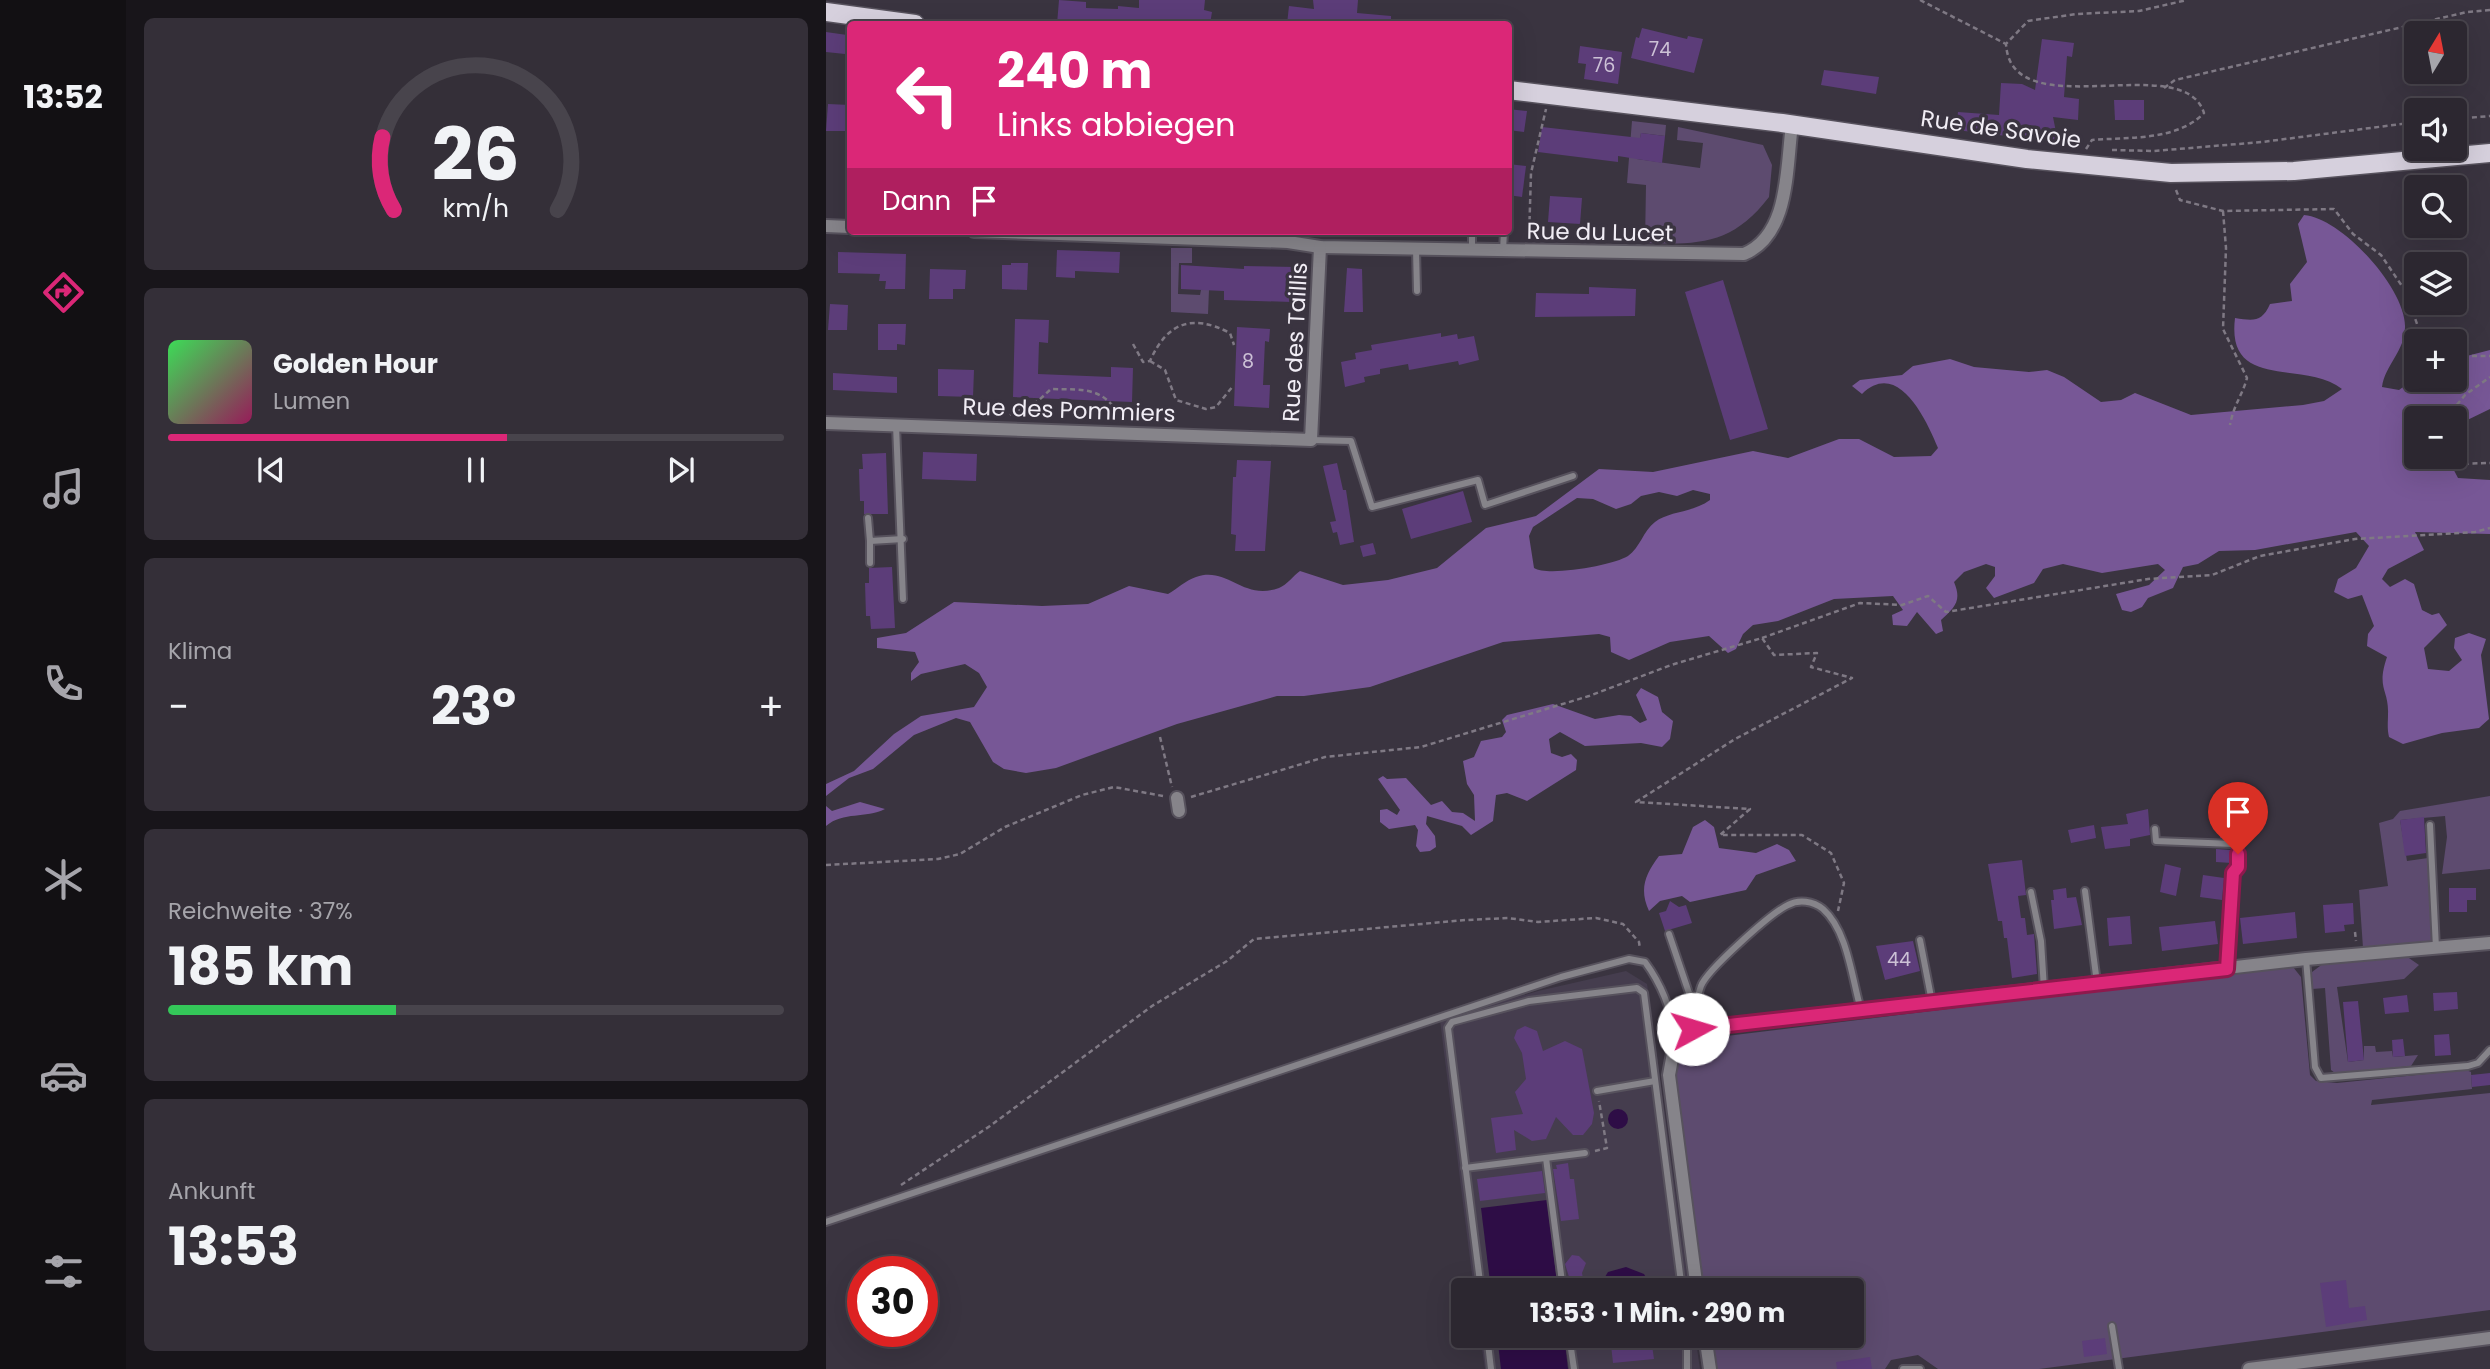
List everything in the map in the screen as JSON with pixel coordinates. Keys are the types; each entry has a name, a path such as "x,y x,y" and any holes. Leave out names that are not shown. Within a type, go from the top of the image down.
{"main road":[{"path":"826,12 893,21"},
{"name":"Rue de Savoie","path":"1512,90 1793,125 2026,159 2171,173 2294,170 2490,153"}],"street":[{"name":"Rue du Lucet","path":"1184,235 1289,237 1320,247 1744,254 1758,248 1767,239 1777,217 1793,125"},
{"path":"826,226 847,227"},
{"name":"Rue des Taillis","path":"1311,440 1320,247"},
{"name":"Rue des Pommiers","path":"826,423 1311,440"},
{"path":"1695,1278 1668,1075 1676,1037 1693,1029 2306,959 2490,943"},
{"path":"2249,1369 2490,1338"},
{"path":"1706,1348 1710,1369"}],"lane":[{"path":"1472,235 1472,250"},
{"path":"1503,251 1504,235"},
{"path":"1416,249 1417,290"},
{"path":"896,425 903,539 903,599"},
{"path":"1311,440 1351,441 1372,507 1478,480 1485,505 1573,475"},
{"path":"868,518 870,563"},
{"path":"870,541 903,539"},
{"path":"2430,825 2436,948"},
{"path":"2155,829 2156,841 2234,844 2238,854 2238,867 2233,873 2227,969"},
{"path":"2085,891 2097,983"},
{"path":"2031,892 2040,941 2044,989"},
{"path":"1693,1029 1701,985 1753,930 1787,905 1811,902 1823,909 1834,925 1861,1011"},
{"path":"1669,934 1689,993 1699,1004"},
{"path":"1920,940 1932,1002"},
{"path":"826,1222 1561,976 1629,959 1643,961 1658,980 1670,1007 1676,1037"},
{"path":"2306,959 2315,1067 2321,1078 2469,1066 2478,1063 2490,1050"},
{"path":"1479,1278 1448,1033 1452,1023 1529,1001 1637,988 1644,993 1680,1278"},
{"path":"1597,1091 1655,1081"},
{"path":"1465,1168 1585,1153"},
{"path":"1546,1158 1561,1278"},
{"path":"2112,1326 2119,1369"},
{"path":"1488,1348 1491,1369"},
{"path":"1571,1348 1574,1369"},
{"path":"1687,1369 1688,1348"},
{"path":"1903,1369 1920,1369"}],"path":[{"path":"1920,0 2006,44"},
{"path":"2092,140 2174,132 2194,124 2204,113 2200,100 2191,92 2164,88 2048,85 2018,74 2007,59 2006,44 2028,21 2076,14 2139,11 2187,0"},
{"path":"2164,88 2175,80 2467,12 2490,10"},
{"path":"1529,251 1531,173 1547,105"},
{"path":"2467,117 2490,116"},
{"path":"2106,149 2154,150 2262,142 2404,124"},
{"path":"2087,148 2097,149"},
{"path":"2171,173 2180,200 2223,212 2334,209 2353,234 2381,255 2406,292 2417,324 2415,329"},
{"path":"2223,212 2226,248 2223,329 2247,377 2244,390 2234,402 2230,425"},
{"path":"1150,361 1165,334 1186,324 1221,329 1230,333 1234,345"},
{"path":"1133,344 1143,362 1150,361 1165,370 1176,400 1185,405 1216,407 1233,386"},
{"path":"2467,356 2490,356"},
{"path":"2456,406 2465,395 2490,377"},
{"path":"1000,429 1007,417 1038,401 1051,388 1096,391 1116,409 1129,433"},
{"path":"2467,464 2490,463"},
{"path":"826,865 938,859 960,854 1005,828 1082,795 1114,787 1176,802 1325,757 1421,747 1589,696 1671,664 1762,638 1860,603 1902,605 1928,596 1946,612 2148,579 2212,575 2260,556 2355,539 2475,532 2490,528"},
{"path":"1762,638 1774,654 1817,653 1811,667 1852,678 1735,739 1636,802 1750,809 1720,835 1802,835 1830,853 1844,883 1834,925"},
{"path":"1160,737 1176,802"},
{"path":"877,1205 895,1189 990,1126 1152,1006 1227,961 1254,939 1466,920 1508,918 1538,922 1596,918 1623,924 1639,942 1643,961"},
{"path":"1585,1153 1607,1148 1597,1091"}],"shaded area":[{"path":"1632,121 1666,125 1665,136 1641,133 1637,159 1700,168 1703,143 1677,140 1678,127 1763,145 1772,165 1769,197 1756,213 1728,233 1699,242 1645,243 1646,185 1627,183"},
{"path":"2304,215 2336,228 2353,242 2384,276 2395,294 2403,311 2404,336 2382,387 2399,390 2404,386 2404,392 2467,392 2467,356 2490,350 2490,409 2467,420 2467,406 2404,406 2404,469 2453,469 2458,478 2490,480 2490,534 2415,532 2424,550 2388,569 2382,579 2390,587 2405,579 2414,584 2422,610 2432,615 2439,613 2447,625 2424,648 2428,669 2449,671 2462,660 2454,648 2455,638 2469,633 2486,639 2481,655 2489,719 2479,728 2442,733 2403,744 2389,737 2388,706 2383,683 2387,657 2367,646 2368,634 2374,626 2362,595 2348,599 2334,592 2338,579 2356,568 2369,546 2356,532 2255,550 2219,551 2198,564 2183,567 2173,588 2148,598 2142,607 2131,612 2122,610 2116,594 2149,585 2165,570 2158,564 2102,573 2063,564 2043,569 2034,583 1994,598 1986,588 1995,576 1995,567 1986,564 1964,572 1954,582 1956,603 1941,620 1943,631 1936,634 1917,612 1907,626 1893,625 1892,615 1903,610 1893,596 1834,599 1778,621 1753,625 1743,634 1736,649 1728,653 1709,636 1670,642 1629,660 1611,652 1610,637 1599,634 1503,642 1370,687 1304,696 1277,696 1177,724 1056,768 1026,773 1004,769 993,762 970,722 956,718 914,735 873,769 849,778 826,796 826,784 854,771 894,734 921,716 974,707 987,687 979,673 965,664 921,674 911,681 911,673 919,662 915,652 877,648 877,638 906,633 954,602 1042,606 1088,604 1129,586 1168,594 1192,578 1207,575 1266,591 1282,587 1300,571 1343,585 1388,580 1437,568 1486,528 1536,516 1599,469 1653,472 1753,451 1788,458 1839,439 1859,439 1894,457 1931,456 1938,448 1926,422 1909,397 1899,388 1887,384 1875,385 1862,394 1852,386 1860,380 1902,375 1913,366 1950,359 1974,367 2029,372 2047,370 2064,377 2101,402 2121,400 2135,393 2191,415 2324,401 2342,389 2326,380 2255,365 2243,356 2235,341 2235,318 2257,319 2270,304 2292,301 2290,284 2307,262 2298,224","holes":["1693,490 1710,494 1710,500 1661,518 1647,530 1632,553 1621,559 1566,571 1534,568 1529,536 1533,527 1577,498 1593,499 1616,509 1631,504 1641,496 1659,492 1677,496"]},
{"path":"1171,248 1192,248 1192,263 1179,263 1178,294 1200,295 1201,290 1209,290 1208,314 1171,312"},
{"path":"1641,688 1658,697 1662,712 1673,721 1670,739 1662,747 1641,743 1585,746 1560,732 1549,739 1551,753 1562,757 1571,754 1577,760 1576,770 1527,801 1507,793 1496,795 1493,821 1471,835 1462,826 1427,816 1426,824 1435,836 1436,847 1430,851 1420,852 1416,846 1418,830 1415,825 1389,829 1380,822 1380,810 1387,809 1397,815 1400,810 1378,779 1383,776 1387,779 1406,778 1431,805 1442,801 1452,812 1463,813 1475,821 1474,795 1467,784 1463,761 1474,757 1481,741 1502,737 1506,732 1502,720 1507,715 1553,704 1595,719 1631,716 1640,723 1647,720 1636,695"},
{"path":"2490,796 2490,869 2442,874 2447,837 2445,816 2400,820 2407,861 2428,858 2429,826 2433,871 2432,942 2363,948 2359,890 2388,886 2379,823 2393,819 2400,811"},
{"path":"860,802 885,809 840,818 826,826 826,806 832,811"},
{"path":"1705,820 1714,827 1719,848 1756,853 1777,844 1789,850 1796,861 1756,875 1746,890 1690,902 1682,896 1660,901 1649,911 1644,889 1654,863 1659,856 1682,854 1693,827"},
{"path":"2406,956 2419,965 2404,979 2337,987 2348,1062 2364,1060 2364,1046 2375,1046 2376,1052 2392,1051 2393,1057 2418,1055 2411,1066 2335,1073 2331,1070 2325,988 2312,989 2312,972 2324,963"},
{"path":"2293,967 2301,977 2310,1075 2316,1081 2337,1083 2466,1070 2471,1072 2472,1089 2372,1100 2371,1105 2490,1093 2490,1310 2039,1369 1938,1369 1918,1355 1891,1360 1885,1369 1715,1369 1712,1348 1864,1348 1864,1278 1701,1278 1672,1074 1684,1049 1695,1042 1710,1038"},
{"path":"1626,971 1647,984 1687,1278 1472,1278 1440,1020 1538,991"},
{"path":"1618,1109 1625,1112 1628,1119 1625,1126 1618,1129 1611,1126 1608,1119 1611,1112"},
{"path":"1547,1200 1557,1278 1490,1278 1481,1208"},
{"path":"1626,1267 1644,1274 1646,1278 1604,1278 1608,1272"},
{"path":"1482,1348 1697,1348 1700,1369 1485,1369"},
{"path":"1499,1348 1566,1348 1568,1369 1501,1369"}],"building":[{"path":"1059,0 1086,2 1086,8 1118,9 1118,6 1139,8 1139,0 1205,0 1204,10 1212,12 1210,21 1057,21"},
{"path":"1313,0 1358,0 1357,13 1391,16 1391,21 1287,21 1289,6 1314,9"},
{"path":"1642,28 1687,39 1688,36 1703,39 1694,73 1631,58 1636,37 1639,38"},
{"path":"826,32 847,35 845,54 826,52"},
{"path":"2042,39 2074,43 2072,57 2067,56 2064,97 2079,99 2078,120 2053,117 2058,142 1956,130 1958,112 1999,115 2001,83 2022,84 2035,90"},
{"path":"1580,46 1622,52 1618,84 1584,79 1586,64 1578,63"},
{"path":"1824,70 1879,77 1876,94 1821,85"},
{"path":"2114,100 2144,100 2144,120 2115,120"},
{"path":"828,104 847,105 847,131 826,131"},
{"path":"1512,109 1527,111 1524,132 1512,130"},
{"path":"1542,127 1640,138 1641,133 1665,136 1662,163 1618,156 1618,162 1538,152"},
{"path":"1512,164 1526,166 1522,197 1512,196"},
{"path":"1550,196 1582,198 1580,224 1548,222"},
{"path":"1057,250 1120,252 1119,273 1075,271 1075,278 1056,277"},
{"path":"838,252 906,254 905,289 885,289 886,281 879,281 880,274 838,273"},
{"path":"1028,263 1027,290 1002,289 1002,265"},
{"path":"1181,265 1244,269 1244,266 1295,267 1292,302 1224,300 1224,291 1181,289"},
{"path":"1347,268 1362,269 1363,312 1344,312"},
{"path":"930,269 966,270 965,289 953,289 953,299 929,299"},
{"path":"1723,280 1768,429 1730,440 1685,292"},
{"path":"1589,287 1636,289 1635,316 1535,317 1536,293 1589,294"},
{"path":"830,304 848,305 847,330 828,330"},
{"path":"1015,319 1049,320 1048,343 1039,342 1038,374 1111,377 1111,367 1133,368 1132,402 1013,397"},
{"path":"878,324 906,324 905,345 897,344 897,350 878,350"},
{"path":"1237,327 1270,329 1269,342 1265,341 1263,385 1270,385 1269,408 1234,406"},
{"path":"1441,333 1441,337 1457,334 1458,339 1474,336 1479,360 1459,365 1458,361 1409,370 1408,364 1380,369 1380,374 1364,377 1365,382 1345,387 1341,362 1356,359 1355,353 1372,350 1371,345"},
{"path":"938,369 974,370 973,397 938,396"},
{"path":"833,373 897,377 897,393 833,390"},
{"path":"923,452 977,454 976,481 922,479"},
{"path":"886,453 888,514 864,514 864,501 860,501 859,469 863,469 862,454"},
{"path":"1237,460 1271,461 1265,551 1235,551 1236,535 1231,534 1233,477 1236,477"},
{"path":"1337,463 1343,490 1346,490 1354,542 1340,545 1337,532 1333,533 1330,522 1336,521 1323,466"},
{"path":"1463,491 1472,522 1411,539 1402,509"},
{"path":"1373,543 1376,554 1363,557 1360,546"},
{"path":"892,567 895,628 871,629 870,616 866,616 865,583 869,583 869,568"},
{"path":"2148,809 2150,835 2130,839 2130,846 2105,849 2101,827 2128,824 2126,814"},
{"path":"2220,813 2235,813 2234,838 2220,838"},
{"path":"2424,817 2426,853 2405,856 2400,820"},
{"path":"2094,825 2096,838 2071,843 2068,830"},
{"path":"2216,849 2230,850 2232,863 2216,862"},
{"path":"2022,860 2026,895 2018,896 2027,935 2034,934 2037,974 2012,978 2007,938 2004,938 2002,921 1998,921 1988,864"},
{"path":"2165,864 2181,868 2176,896 2160,892"},
{"path":"2203,875 2224,878 2222,900 2200,897"},
{"path":"2066,888 2067,898 2076,897 2082,925 2054,929 2051,900 2054,900 2053,890"},
{"path":"2449,888 2476,888 2476,900 2467,900 2467,912 2449,912"},
{"path":"1670,901 1679,907 1686,905 1692,923 1665,931 1659,913 1666,911"},
{"path":"2353,903 2354,924 2344,925 2345,931 2325,933 2323,905"},
{"path":"2295,912 2297,938 2243,944 2240,918"},
{"path":"2130,916 2132,944 2109,946 2107,918"},
{"path":"2215,921 2218,944 2162,951 2159,927"},
{"path":"1913,941 1920,971 1885,980 1876,946"},
{"path":"2457,992 2458,1009 2434,1011 2433,993"},
{"path":"2407,995 2409,1012 2385,1014 2383,998"},
{"path":"2358,1001 2364,1060 2348,1062 2343,1002"},
{"path":"1525,1026 1537,1031 1543,1051 1565,1041 1582,1049 1594,1113 1592,1124 1583,1135 1573,1135 1556,1117 1546,1139 1532,1141 1514,1130 1516,1150 1496,1153 1491,1118 1523,1114 1515,1092 1526,1079 1522,1053 1514,1038 1517,1030"},
{"path":"2449,1034 2451,1055 2435,1056 2434,1035"},
{"path":"2403,1039 2405,1056 2393,1057 2392,1040"},
{"path":"2490,1073 2490,1085 2472,1087 2471,1075"},
{"path":"1568,1163 1570,1179 1574,1179 1579,1219 1561,1221 1553,1169 1557,1169 1556,1165"},
{"path":"1542,1171 1545,1193 1480,1201 1477,1179"},
{"path":"1572,1255 1579,1256 1586,1263 1583,1278 1569,1278 1565,1264"},
{"path":"2346,1280 2349,1308 2365,1306 2367,1320 2326,1327 2320,1283"},
{"path":"2105,1338 2107,1354 2084,1357 2082,1341"},
{"path":"1611,1348 1652,1348 1654,1359 1613,1363"},
{"path":"1870,1357 1872,1369 1837,1369 1836,1362"}],"route":[{"path":"1693,1029 2227,969 2233,873 2238,867 2238,854"}]}
